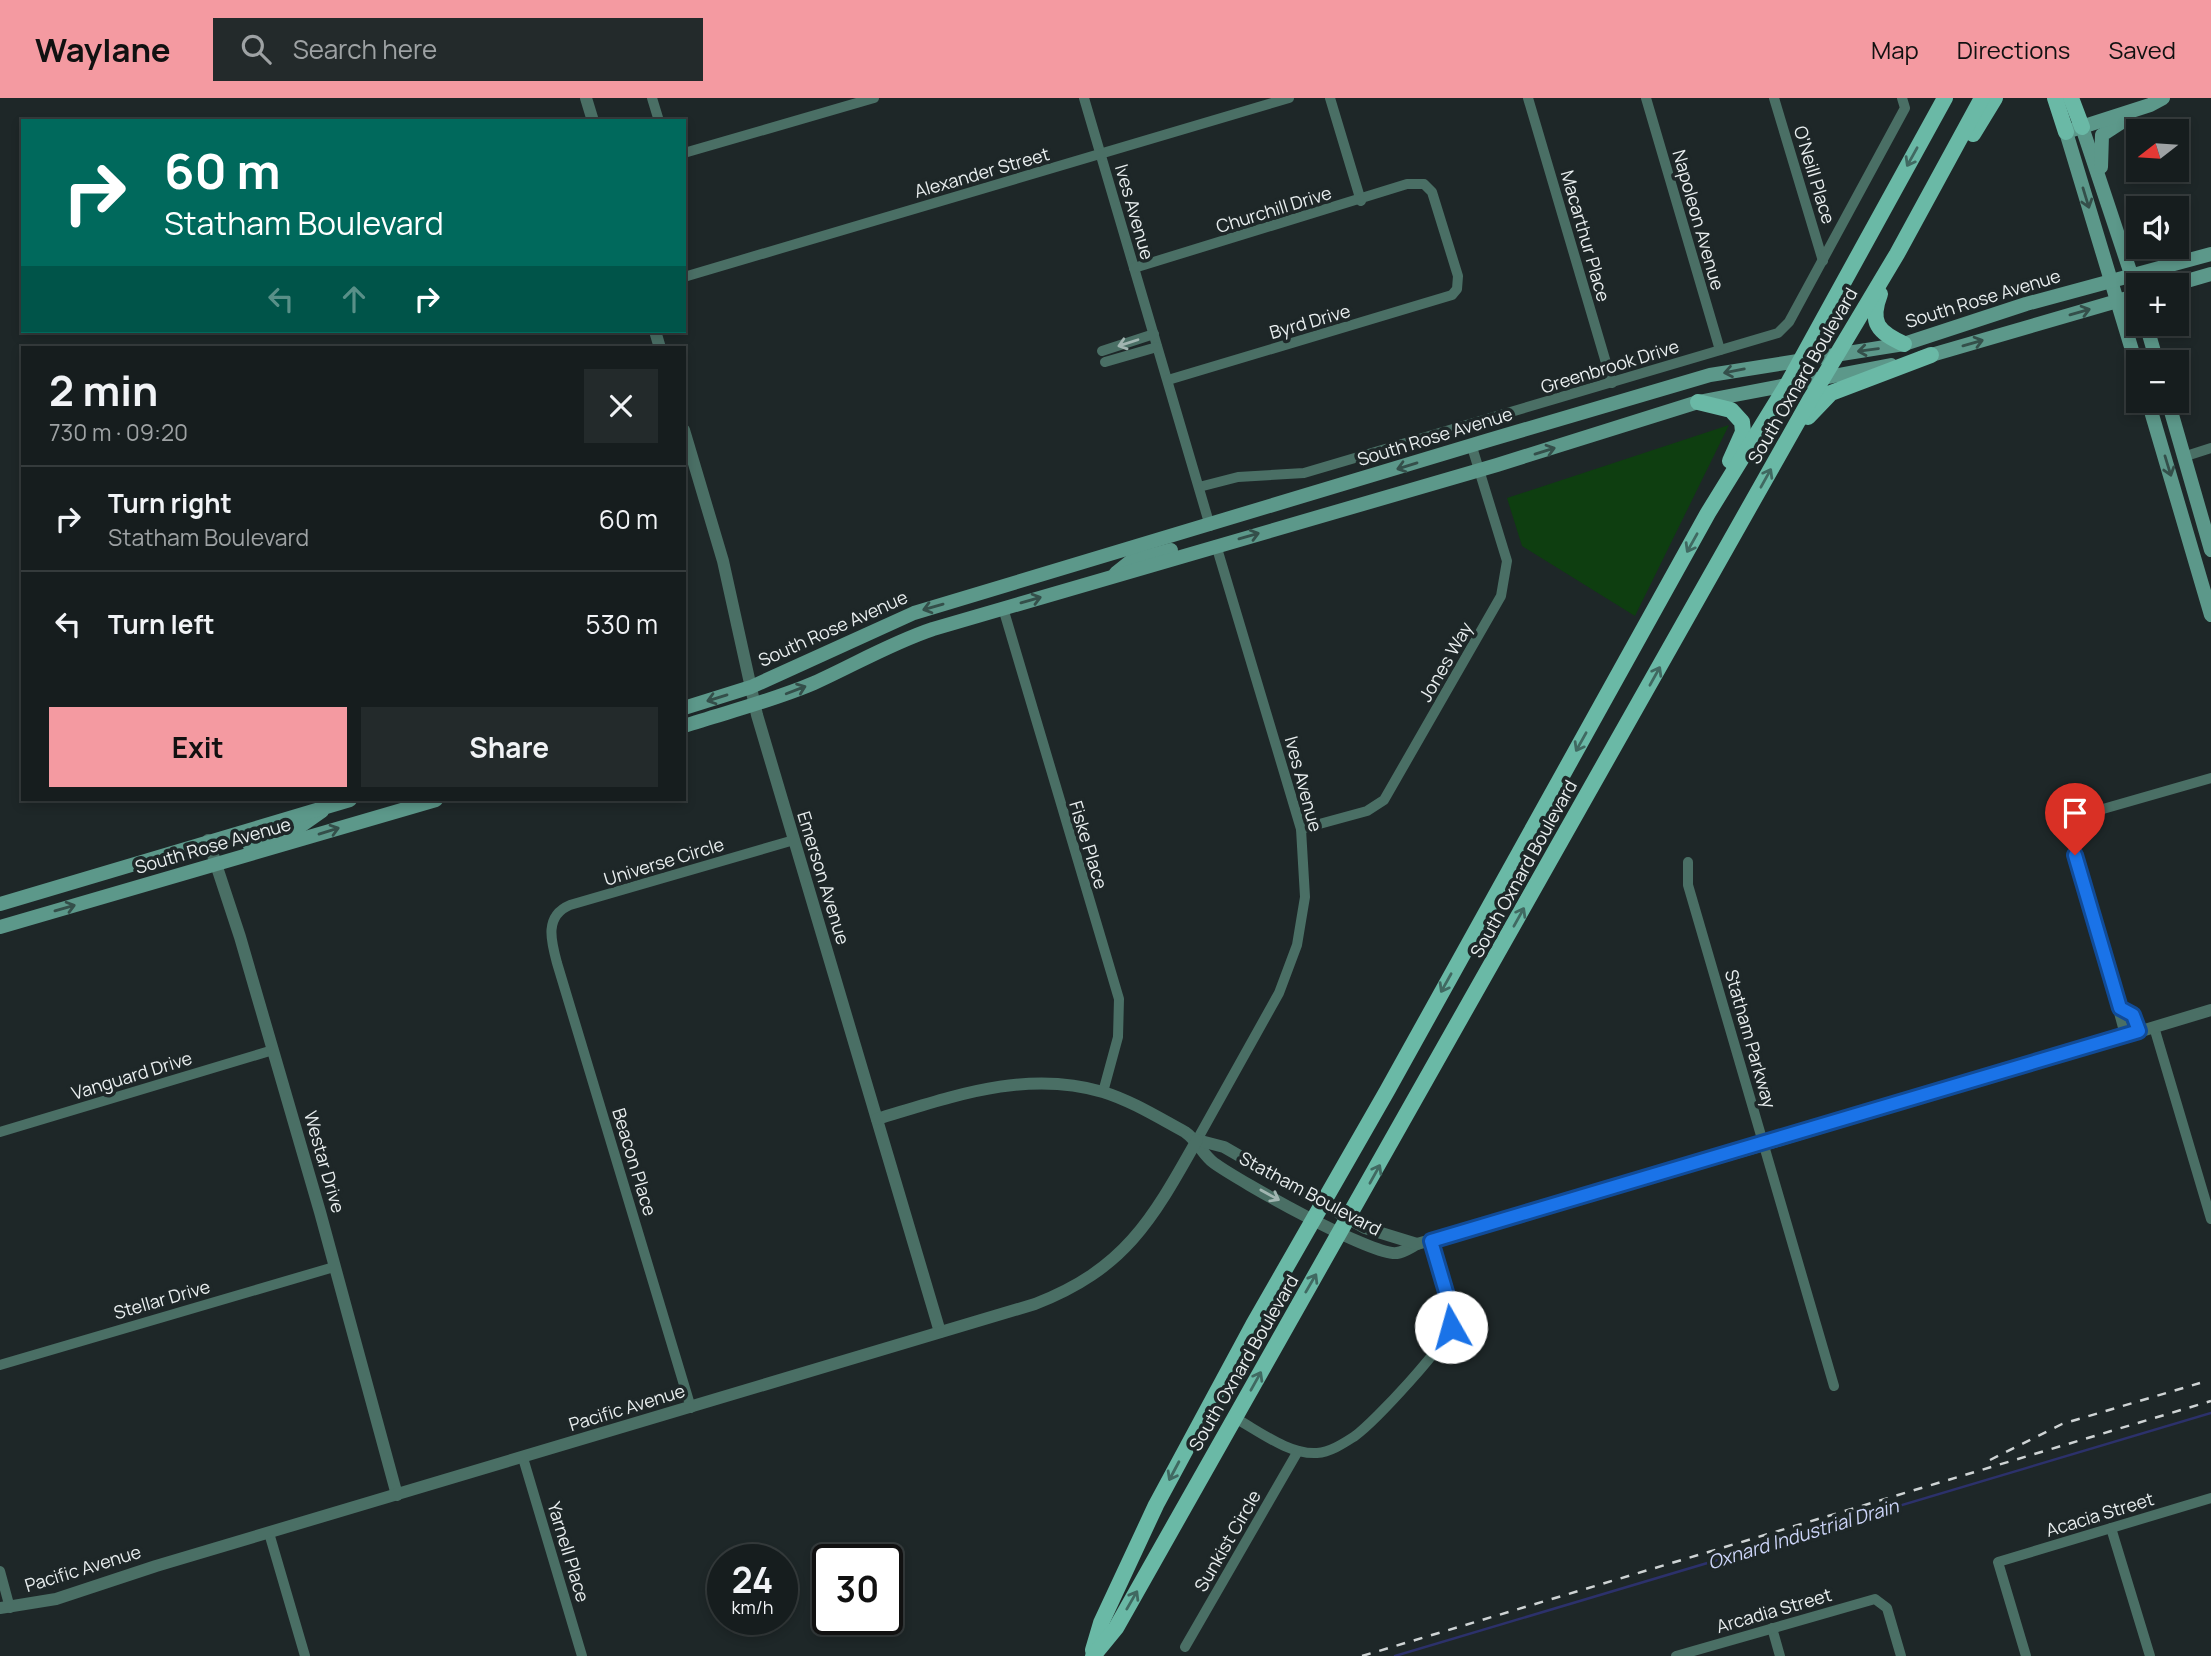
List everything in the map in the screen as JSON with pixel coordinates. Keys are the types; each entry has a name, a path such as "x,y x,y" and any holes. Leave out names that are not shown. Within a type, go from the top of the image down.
{"main road":[{"name":"South Oxnard Boulevard","path":"1092,1656 1101,1623 1156,1506 1312,1218 1387,1090 1709,513 1787,385 1945,98"},
{"name":"South Oxnard Boulevard","path":"1092,1656 1115,1629 1823,377 1897,254 1982,98"},
{"path":"1931,192 1995,98"},
{"path":"2055,98 2074,130 2110,209 2131,273"},
{"path":"2071,98 2074,130 2132,350"},
{"path":"2074,130 2157,102"},
{"path":"2110,209 2099,152 2102,135 2157,102"},
{"path":"1897,254 1876,304 1874,320 1879,331 1904,344"},
{"name":"South Rose Avenue","path":"2143,273 2211,254"},
{"path":"2189,280 2211,274"},
{"name":"South Rose Avenue","path":"686,707 751,687 899,618 1710,375 1801,358 1904,344 2026,304 2126,278"},
{"path":"686,725 814,682 903,639 1479,470 1698,402 1931,355 2126,299"},
{"path":"1786,443 1832,393 1931,355"},
{"path":"1698,402 1731,410 1742,422 1743,432 1709,513"},
{"path":"2152,413 2211,615"},
{"path":"2171,413 2211,550"},
{"path":"1110,578 1131,561 1199,541 1210,526"},
{"name":"South Rose Avenue","path":"0,904 346,801"},
{"name":"South Rose Avenue","path":"0,927 217,866 433,801"},
{"path":"217,866 223,855 295,830 332,804"},
{"path":"146,886 205,858 200,851 180,850"}],"street":[{"path":"586,98 592,119"},
{"path":"652,98 658,119"},
{"path":"686,152 874,98"},
{"name":"Ives Avenue","path":"1084,98 1210,526"},
{"name":"Alexander Street","path":"686,276 1289,98"},
{"path":"1330,98 1361,201"},
{"name":"Macarthur Place","path":"1528,98 1612,383"},
{"name":"Napoleon Avenue","path":"1646,98 1720,350"},
{"name":"O'Neill Place","path":"1774,98 1823,261"},
{"name":"Greenbrook Drive","path":"1199,487 1238,477 1304,474 1772,335 1785,327 1823,261 1904,103"},
{"name":"Churchill Drive","path":"1134,268 1361,201 1407,184 1424,184 1434,198 1458,276 1457,289"},
{"name":"Byrd Drive","path":"1168,380 1439,301 1457,289"},
{"path":"1102,351 1154,334"},
{"path":"1105,362 1157,346"},
{"name":"Emerson Avenue","path":"686,437 723,561 755,704 940,1332"},
{"name":"Jones Way","path":"1301,829 1367,811 1384,800 1502,596 1507,561 1472,447"},
{"path":"2183,457 2211,448"},
{"name":"Ives Avenue","path":"1197,1140 1289,969 1297,945 1305,897 1301,829 1216,545"},
{"name":"Fiske Place","path":"1003,608 1119,999 1118,1037 1103,1092"},
{"path":"2125,1035 2119,1017 2120,1008 2068,823 2075,817 2211,778"},
{"name":"Universe Circle","path":"551,925 559,911 570,905 794,840"},
{"name":"Westar Drive","path":"208,841 273,1050 397,1495"},
{"name":"Statham Parkway","path":"1688,862 1688,885 1834,1386"},
{"name":"Beacon Place","path":"551,925 557,963 691,1408"},
{"path":"2120,1008 2133,1015 2139,1031"},
{"name":"Statham Boulevard","path":"877,1119 994,1086 1049,1083 1103,1092 1150,1113 1197,1140 1224,1147 1321,1202 1344,1226 1380,1251 1397,1253 1417,1244 1764,1145 2211,1010"},
{"path":"2154,1027 2211,1219"},
{"name":"Vanguard Drive","path":"0,1132 273,1050"},
{"name":"Statham Boulevard","path":"1197,1140 1212,1162 1312,1218 1344,1226"},
{"name":"Pacific Avenue","path":"5,1608 57,1599 1035,1304 1097,1272 1131,1243 1148,1223 1197,1140"},
{"path":"1235,1418 1298,1451 1322,1452 1354,1436 1429,1359 1449,1333 1451,1309 1431,1241"},
{"name":"Stellar Drive","path":"0,1364 334,1266"},
{"name":"Sunkist Circle","path":"1185,1647 1298,1451"},
{"name":"Yarnell Place","path":"523,1458 582,1656"},
{"name":"Acacia Street","path":"2026,1656 1998,1562 2211,1498"},
{"path":"2112,1528 2150,1656"},
{"path":"269,1533 305,1656"},
{"path":"0,1571 5,1608"},
{"name":"Arcadia Street","path":"1676,1656 1869,1600 1880,1601 1887,1608 1901,1656"},
{"path":"1772,1628 1780,1656"}],"green space":[{"path":"1729,425 1635,616 1522,546 1507,498"}],"waterway":[{"name":"Oxnard Industrial Drain","path":"1395,1656 2211,1413"}],"railway":[{"path":"1990,1460 2062,1424 2200,1383"},
{"path":"1362,1656 2211,1401"}],"route":[{"path":"1451,1327 1451,1309 1431,1241 1764,1145 2139,1031 2133,1015 2120,1008 2075,855"}]}
